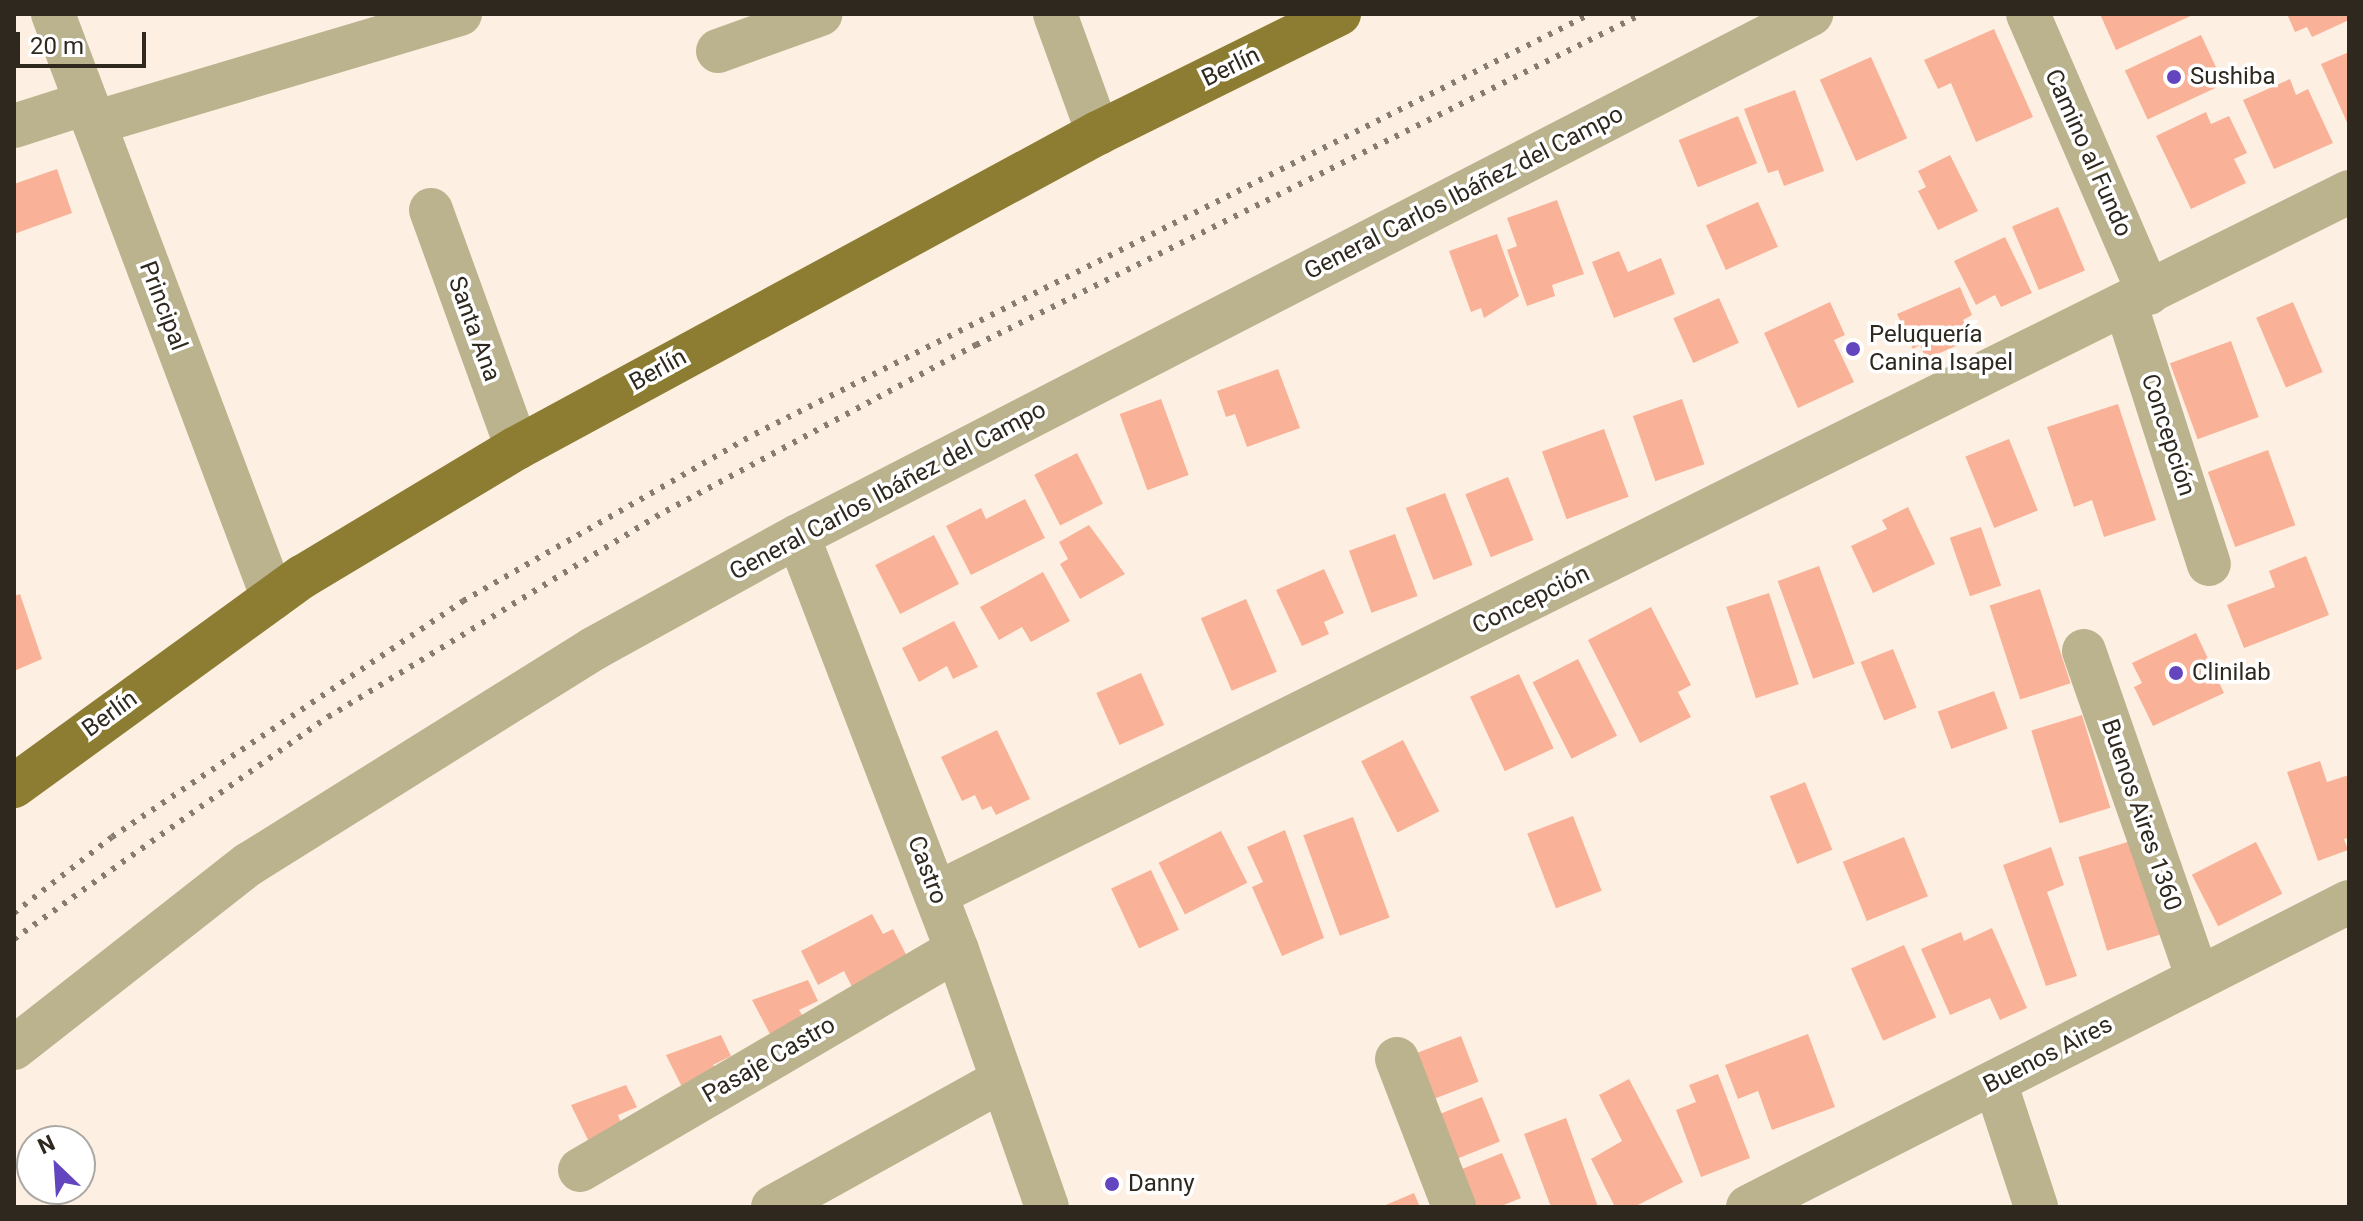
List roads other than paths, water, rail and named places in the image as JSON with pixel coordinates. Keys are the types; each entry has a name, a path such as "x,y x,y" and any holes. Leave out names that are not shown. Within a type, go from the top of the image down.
{"main road":[{"name":"Berlín","path":"14,786 273,598 517,448 1098,133 1339,14"}],"street":[{"name":"Principal","path":"53,14 273,598"},
{"path":"14,126 90,113 460,14"},
{"path":"718,51 821,14"},
{"path":"1055,14 1098,133"},
{"name":"General Carlos Ibáñez del Campo","path":"14,1048 249,864 593,649 798,536 1811,14"},
{"name":"Camino al Fundo","path":"2028,14 2137,299"},
{"name":"Concepción","path":"936,894 2349,192"},
{"name":"Santa Ana","path":"431,210 517,448"},
{"name":"Concepción","path":"2137,299 2209,564"},
{"name":"Castro","path":"798,536 957,950 1047,1207"},
{"name":"Buenos Aires 1360","path":"2084,651 2198,979"},
{"name":"Buenos Aires","path":"1762,1204 2349,902"},
{"name":"Pasaje Castro","path":"580,1170 957,950"},
{"path":"1397,1059 1454,1207"},
{"path":"773,1207 1002,1080"},
{"path":"1995,1082 2036,1207"}],"railway":[{"path":"14,913 112,837 463,601 755,434 1590,14"},
{"path":"14,939 328,717 666,511 976,345 1642,14"}],"place":[{"name":"Sushiba","path":"2174,77"},
{"name":"Peluquería Canina Isapel","path":"1853,349"},
{"name":"Clinilab","path":"2176,673"},
{"name":"Danny","path":"1112,1184"}]}
